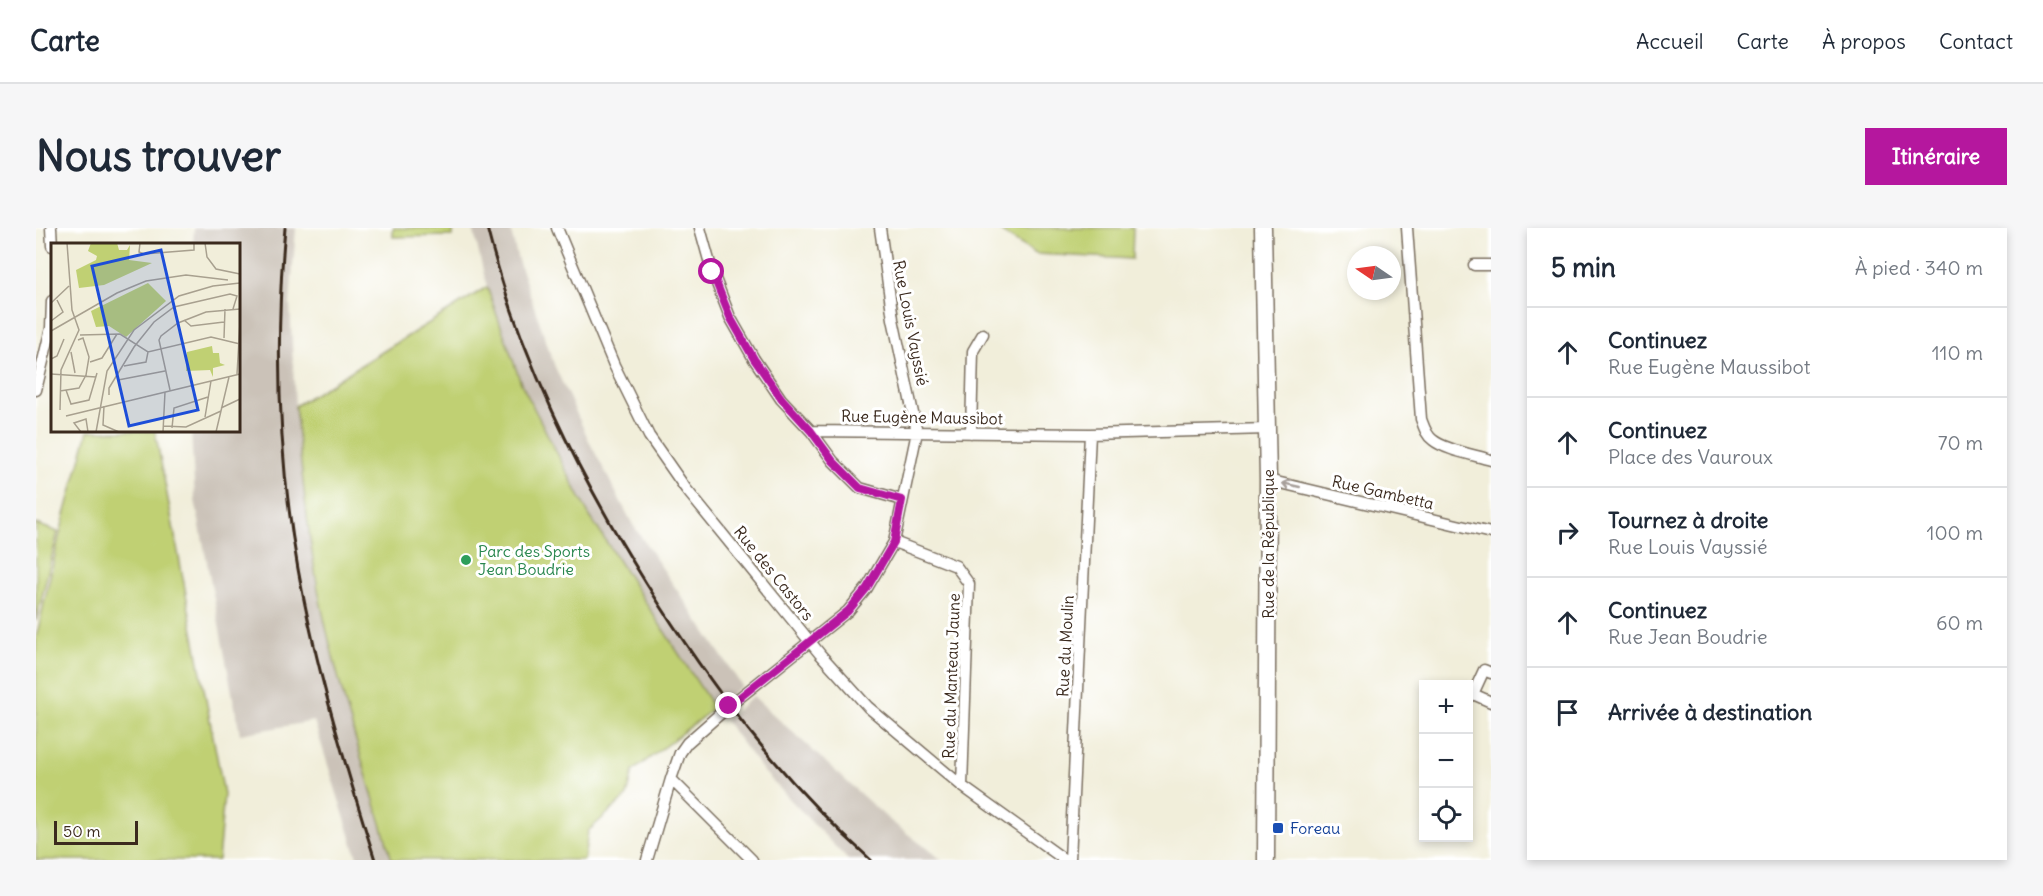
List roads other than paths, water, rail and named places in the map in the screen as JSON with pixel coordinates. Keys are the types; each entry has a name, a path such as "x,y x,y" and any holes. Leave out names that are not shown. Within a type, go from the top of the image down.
{"main road":[{"name":"Rue de la République","path":"1263,228 1268,480 1266,860"}],"street":[{"path":"51,228 52,243"},
{"name":"Rue des Castors","path":"557,228 614,365 649,436 686,489 811,642 868,707 962,786 1068,860"},
{"path":"700,228 712,272 730,317 754,359 782,399 811,431 833,461 860,488 902,500"},
{"name":"Rue Louis Vayssié","path":"647,860 670,779 681,753 694,735 848,611 867,588 894,542 917,432 893,319 880,228"},
{"path":"1407,228 1421,420 1433,440 1491,460"},
{"path":"1474,266 1491,265"},
{"path":"36,390 51,328"},
{"path":"971,433 973,351 983,334"},
{"name":"Rue Eugène Maussibot","path":"811,431 1090,434 1267,429"},
{"name":"Rue du Moulin","path":"1068,860 1090,434"},
{"name":"Rue Gambetta","path":"1268,480 1491,533"},
{"name":"Rue du Manteau Jaune","path":"894,542 956,566 969,584 962,786"},
{"path":"1491,673 1484,670 1473,694 1491,702"},
{"path":"670,779 752,860"}],"railway":[{"path":"285,228 279,356 282,442 291,527 305,606 322,680 375,860"},
{"path":"487,228 516,321 553,412 597,499 646,583 696,659 748,730 806,797 871,860"}],"place":[{"name":"Parc des Sports Jean Boudrie","path":"466,560"},
{"name":"Foreau","path":"1278,828"}]}
